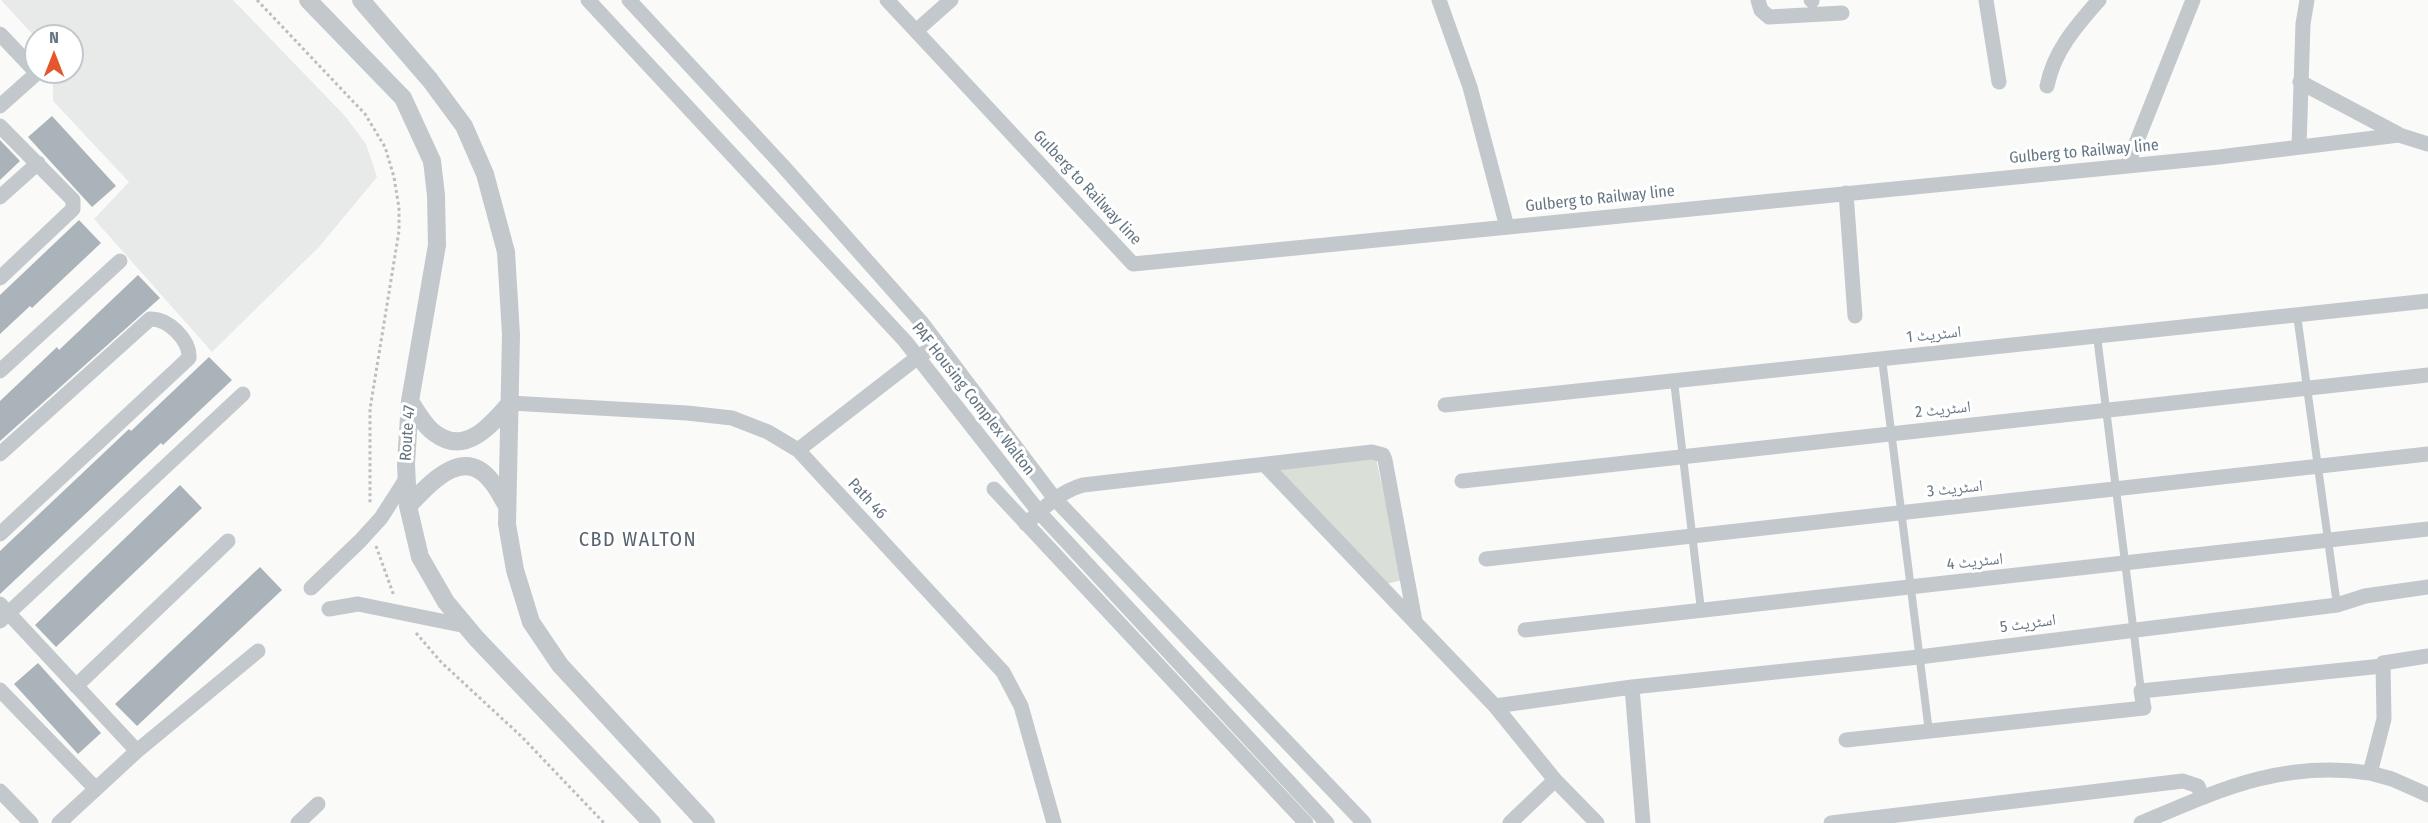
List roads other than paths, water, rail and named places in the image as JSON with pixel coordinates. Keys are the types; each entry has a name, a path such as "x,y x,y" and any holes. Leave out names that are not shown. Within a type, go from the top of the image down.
{"street":[{"name":"Route 47","path":"308,0 403,98 432,160 436,195 437,245 410,401 406,479 408,506 420,556 446,602 466,626 652,823"},
{"path":"361,0 430,80 464,126 485,174 506,252 511,335 507,524 515,570 531,622 560,665 706,823"},
{"name":"PAF Housing Complex Walton","path":"588,0 918,357 1039,512 1327,823"},
{"name":"PAF Housing Complex Walton","path":"629,0 783,166 938,344 1055,499 1364,823"},
{"name":"Gulberg to Railway line","path":"887,0 1133,264 2127,166 2399,135 2428,144"},
{"path":"916,31 951,0"},
{"path":"1440,0 1470,87 1507,227"},
{"path":"1758,0 1761,10 1769,17 1842,14"},
{"path":"1986,0 1999,82"},
{"path":"2047,86 2050,68 2072,30 2099,0"},
{"path":"2127,166 2193,0"},
{"path":"2299,147 2303,24 2307,0"},
{"path":"0,34 37,73 0,106"},
{"path":"2300,82 2399,135"},
{"path":"0,126 73,200 75,205 0,278"},
{"path":"0,197 38,164"},
{"path":"1846,193 1855,316"},
{"path":"0,371 120,261"},
{"name":"اسٹریٹ 1","path":"1445,405 2428,301"},
{"path":"0,454 150,319 158,318 177,331 189,350 189,358 0,534"},
{"path":"798,450 938,344"},
{"name":"اسٹریٹ 2","path":"1462,481 2428,375"},
{"path":"137,751 3,612 243,394"},
{"path":"410,401 437,435 456,442 475,438 490,427 510,403"},
{"name":"Path 46","path":"510,403 687,413 732,418 768,432 798,450 1003,672 1020,706 1054,823"},
{"path":"1026,524 1055,499 1071,488 1083,484 1372,452 1383,455 1415,621"},
{"name":"اسٹریٹ 3","path":"1486,559 2428,454"},
{"path":"408,506 434,480 448,470 463,465 481,471 492,481 508,506"},
{"path":"1264,465 1495,706 1555,780 1597,823"},
{"path":"311,588 381,518 406,479"},
{"path":"994,489 1306,823"},
{"name":"اسٹریٹ 4","path":"1525,630 2428,529"},
{"path":"76,686 228,541"},
{"name":"اسٹریٹ 5","path":"1495,706 1632,687 1919,657 2134,628 2337,605 2365,596 2428,587"},
{"path":"329,609 358,604 466,626"},
{"path":"59,823 137,751 258,651"},
{"path":"1846,740 2144,708 2140,691 2382,666 2388,661 2428,656"},
{"path":"2370,773 2384,719 2382,666"},
{"path":"1632,687 1643,823"},
{"path":"0,690 96,789"},
{"path":"2141,823 2235,784 2276,775 2344,769 2392,779 2428,795"},
{"path":"1510,823 1555,780"},
{"path":"1831,823 2183,780 2198,786 2202,797"},
{"path":"0,791 31,823"},
{"path":"298,823 318,804"}],"lane":[{"path":"2297,315 2337,605"},
{"path":"2097,336 2140,691"},
{"path":"1882,359 1929,732"},
{"path":"1674,381 1701,610"}],"district":[{"name":"CBD WALTON","path":"638,540"}]}
